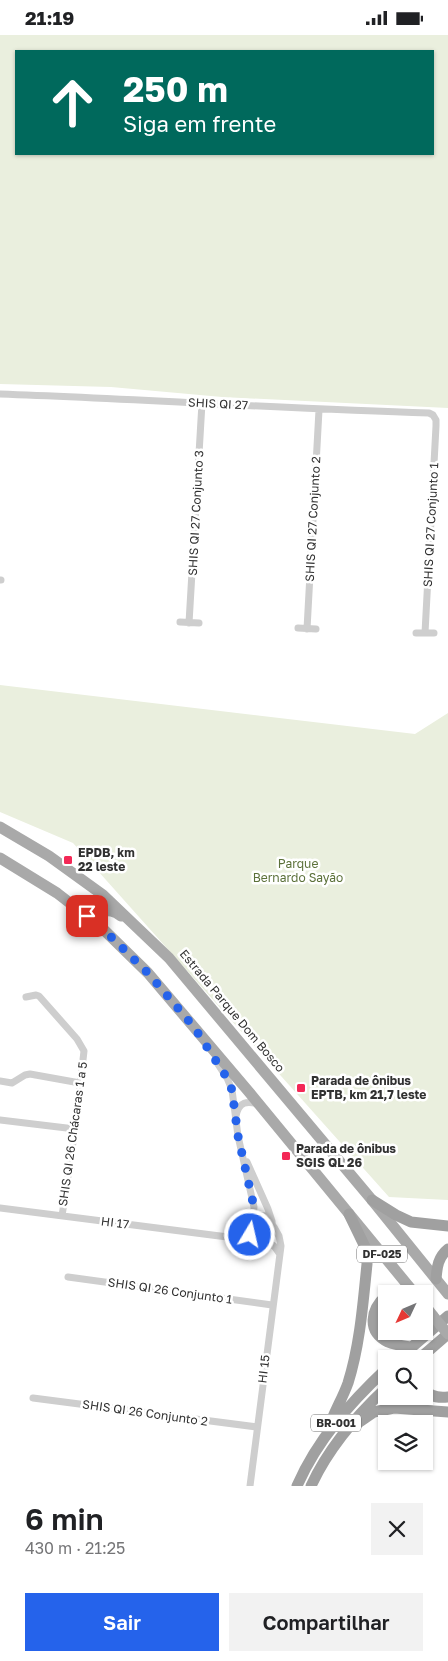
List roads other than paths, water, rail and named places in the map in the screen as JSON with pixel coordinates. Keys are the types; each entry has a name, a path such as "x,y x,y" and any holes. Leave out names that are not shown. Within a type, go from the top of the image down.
{"highway":[{"path":"372,1200 396,1215 412,1222 448,1226"},
{"path":"327,1433 348,1383 354,1362 367,1264 366,1249 349,1214"},
{"path":"436,1279 437,1265 448,1249"},
{"path":"378,1303 373,1322 375,1331 378,1334"},
{"path":"408,1350 448,1317"},
{"path":"430,1350 448,1334"},
{"path":"385,1340 389,1343 411,1347"},
{"name":"BR-001","path":"296,1486 309,1460 327,1433 353,1402 378,1377"},
{"name":"BR-001","path":"311,1486 316,1475 346,1431 378,1396"},
{"path":"433,1396 448,1397"},
{"path":"346,1431 374,1412 382,1410 406,1408 448,1412"}],"main road":[{"name":"Estrada Parque Dom Bosco","path":"0,827 49,856 96,890 170,958 372,1200 448,1295"},
{"name":"DF-025","path":"0,858 57,893 102,928 148,973 259,1104 408,1285"},
{"path":"102,928 101,917 103,913 107,910 112,910 139,928"},
{"path":"433,1316 448,1334"}],"street":[{"name":"SHIS QI 27","path":"0,394 319,410 429,413 435,416"},
{"name":"SHIS QI 27 Conjunto 3","path":"189,623 202,403"},
{"name":"SHIS QI 27 Conjunto 2","path":"307,629 319,410"},
{"name":"SHIS QI 27 Conjunto 1","path":"425,633 435,416"},
{"path":"180,623 198,623"},
{"path":"298,629 316,629"},
{"path":"416,633 434,633"},
{"name":"SHIS QI 26 Chácaras 1 a 5","path":"26,997 39,996 77,1039 84,1051 62,1216"},
{"path":"194,1027 227,1078 232,1090 241,1151 254,1207 248,1229 250,1235 253,1239 274,1246 279,1253"},
{"path":"0,1081 12,1083 25,1075 30,1075 80,1083"},
{"path":"235,1118 239,1106 244,1103 248,1101 259,1104"},
{"path":"0,1119 75,1129"},
{"name":"HI 15","path":"241,1151 280,1241 250,1486"},
{"name":"HI 17","path":"0,1209 261,1241"},
{"path":"230,1237 250,1221 263,1215 273,1224 271,1236 261,1241"},
{"name":"SHIS QI 26 Conjunto 1","path":"68,1277 272,1305"},
{"name":"SHIS QI 26 Conjunto 2","path":"33,1398 257,1427"}],"place":[{"name":"EPDB, km 22 leste","path":"68,860"},
{"name":"Parada de ônibus EPTB, km 21,7 leste","path":"301,1088"},
{"name":"Parada de ônibus SGIS QL 26","path":"286,1156"}],"park label":[{"name":"Parque Bernardo Sayão","path":"298,871"}]}
